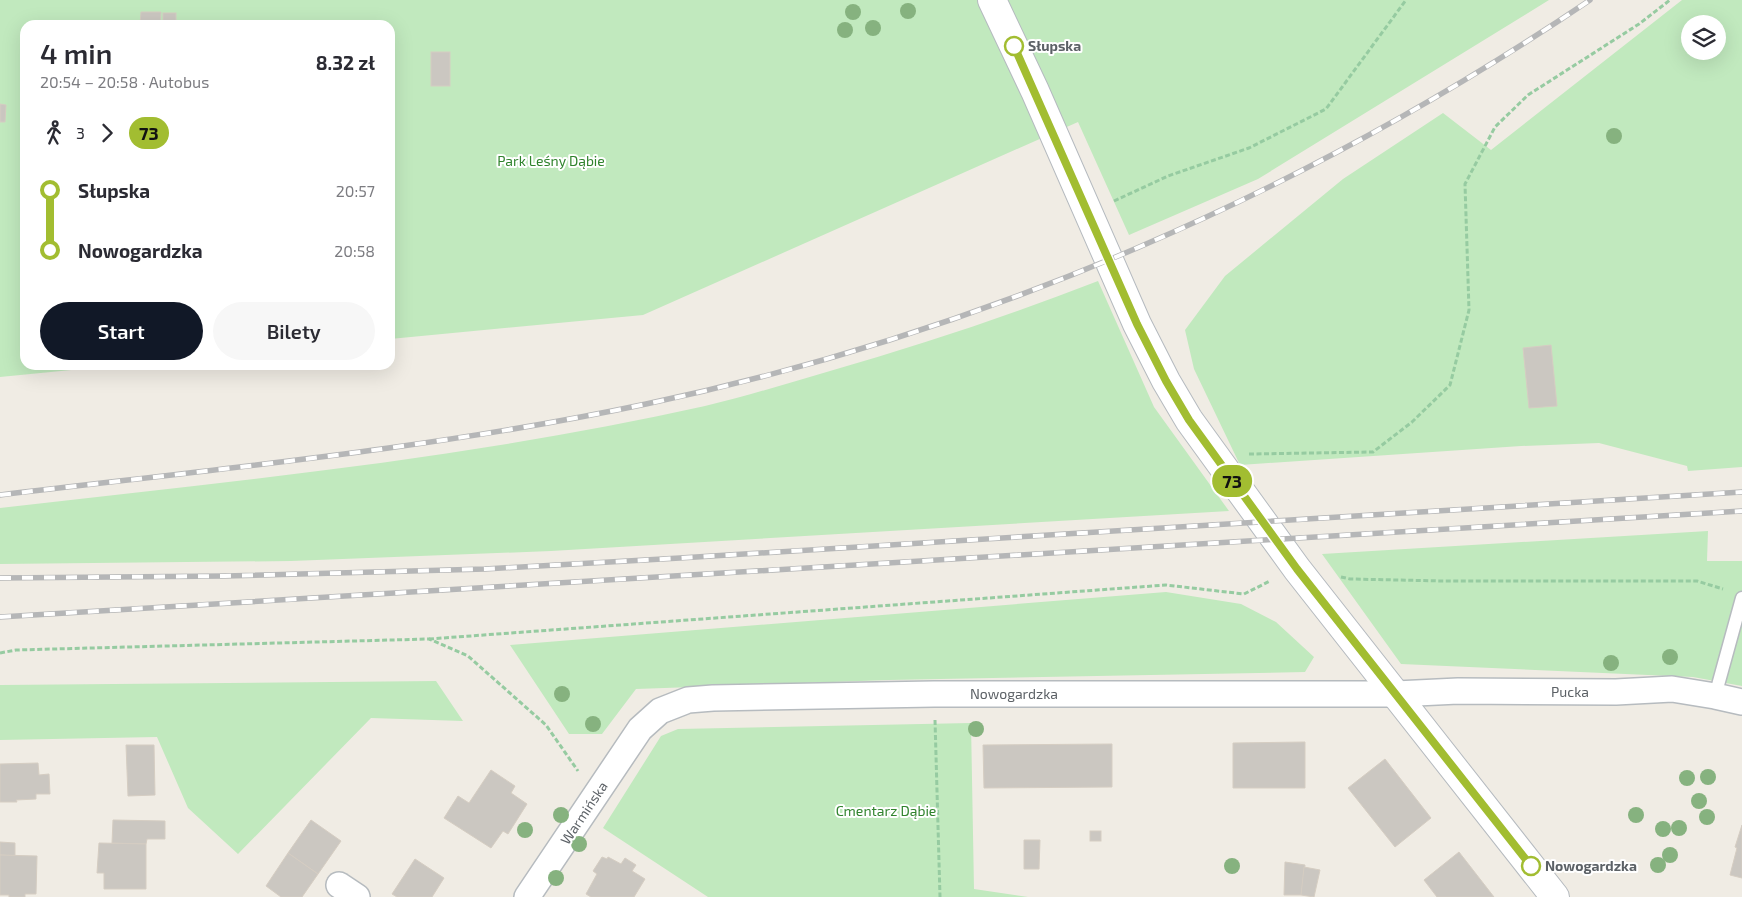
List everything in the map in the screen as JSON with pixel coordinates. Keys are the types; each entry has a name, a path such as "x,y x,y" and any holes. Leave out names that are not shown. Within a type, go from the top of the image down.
{"street":[{"path":"992,0 1027,74 1137,324 1166,381 1189,420 1297,569 1555,897"},
{"name":"Pucka","path":"1396,694 1458,691 1616,692 1672,689 1742,702"},
{"name":"Nowogardzka","path":"640,729 660,711 688,700 713,698 934,694 1396,694"},
{"name":"Warmińska","path":"527,897 640,729"}],"lane":[{"path":"1715,696 1742,598"}],"path":[{"path":"1088,212 1168,176 1249,148 1326,109 1406,0"},
{"path":"1213,455 1373,452 1412,422 1450,385 1469,310 1465,184 1495,127 1528,95 1639,24 1670,0"},
{"path":"0,653 16,650 429,639 1166,585 1244,594 1297,569 1350,579 1698,581 1724,589"},
{"path":"429,639 468,656 546,725 596,795"},
{"path":"934,694 940,897"}],"green space":[{"name":"Park Leśny Dąbie","path":"0,0 1549,0 1258,179 1129,235 1078,122 643,315 395,339 395,20 20,20 20,370 71,370 0,377"},
{"path":"1682,0 1742,0 1742,467 1688,471 1687,466 1599,443 1521,446 1240,465 1194,369 1185,330 1225,276 1343,179 1443,113 1491,150"},
{"path":"1098,281 1154,407 1229,511 551,551 291,561 0,564 0,508 266,478 442,454 618,424 721,402 898,351 1032,306"},
{"path":"1708,531 1707,561 1742,561 1742,686 1693,677 1401,664 1322,554"},
{"path":"1166,592 1241,604 1276,622 1314,657 1305,672 889,680 636,689 602,734 569,734 510,645"},
{"path":"436,681 463,721 371,718 238,854 188,808 157,737 0,740 0,685"},
{"name":"Cmentarz Dąbie","path":"971,723 974,889 1028,897 708,897 603,828 661,736 678,729"}],"building":[{"path":"141,12 161,12 160,20 140,20"},
{"path":"163,13 176,13 176,20 163,20"},
{"path":"431,52 450,52 450,86 431,86"},
{"path":"0,104 6,105 5,122 0,122"},
{"path":"1551,345 1557,406 1529,408 1523,348"},
{"path":"1305,742 1305,788 1233,788 1233,743"},
{"path":"1112,744 1112,787 984,788 983,745"},
{"path":"126,745 154,745 155,795 128,796"},
{"path":"1385,759 1431,818 1395,847 1348,788"},
{"path":"38,763 39,775 49,774 50,794 36,794 36,799 0,802 0,764"},
{"path":"491,770 515,786 511,793 527,804 508,834 503,831 491,848 444,818 458,796 469,803"},
{"path":"113,820 165,821 165,839 147,839 146,844 112,843"},
{"path":"311,820 341,841 318,874 288,853"},
{"path":"1742,825 1742,878 1730,875 1737,848 1735,847"},
{"path":"1090,831 1101,831 1101,841 1090,841"},
{"path":"1024,840 1040,840 1039,869 1024,869"},
{"path":"0,842 15,843 15,856 0,855"},
{"path":"99,843 146,844 146,889 104,889 104,873 97,873"},
{"path":"1459,852 1494,897 1437,897 1424,880"},
{"path":"288,853 318,874 302,897 281,897 266,886"},
{"path":"0,855 37,856 36,894 25,894 25,897 0,895"},
{"path":"602,857 607,859 608,857 621,864 625,858 636,865 632,871 645,879 634,897 591,897 586,894 597,874 593,871"},
{"path":"415,859 444,878 432,897 397,897 392,894"},
{"path":"1285,862 1305,865 1301,895 1284,895"},
{"path":"1304,867 1320,870 1314,897 1301,895"}],"railway":[{"path":"0,495 324,457 486,434 566,420 646,404 772,374 896,338 1018,296 1138,248 1255,194 1370,135 1481,70 1590,0"},
{"path":"0,578 225,576 485,569 1742,492"},
{"path":"0,617 1742,511"}],"bus line":[{"name":"73","path":"1014,46 1137,324 1166,381 1189,420 1297,569 1531,866"}],"place":[{"name":"Słupska","path":"1014,46"},
{"name":"Nowogardzka","path":"1531,866"}]}
